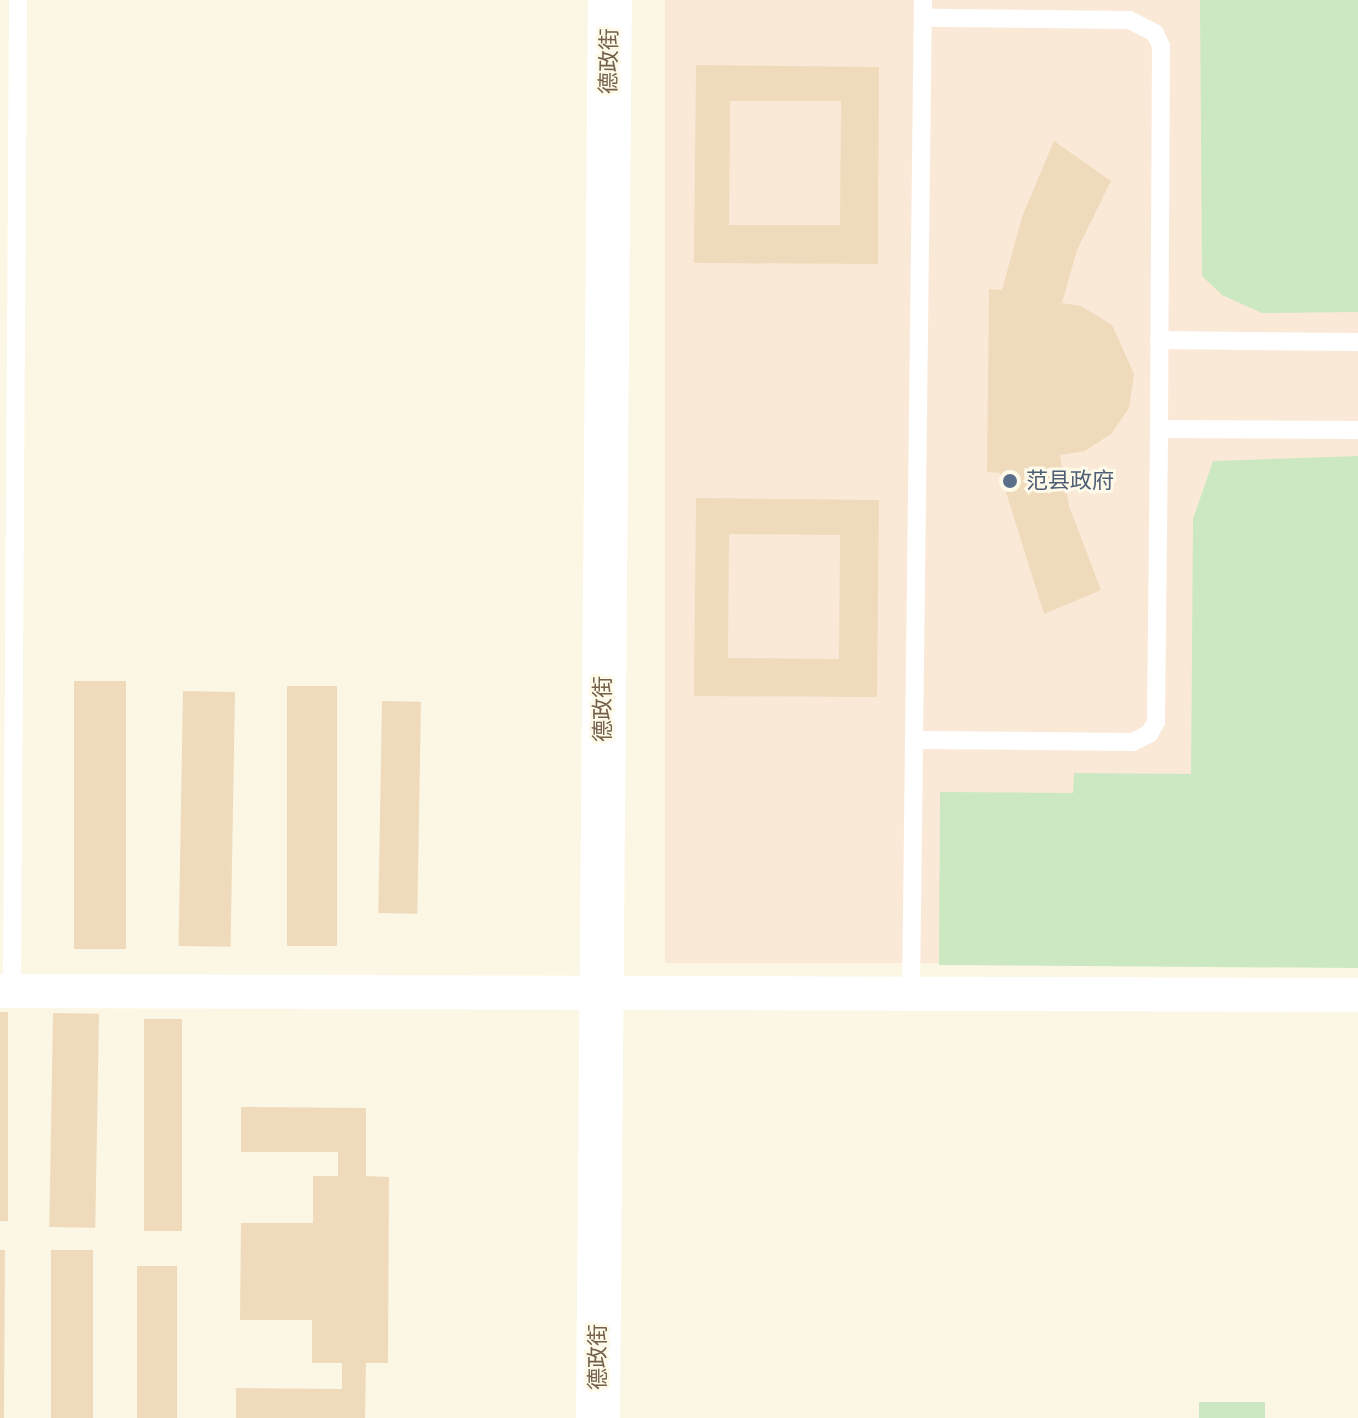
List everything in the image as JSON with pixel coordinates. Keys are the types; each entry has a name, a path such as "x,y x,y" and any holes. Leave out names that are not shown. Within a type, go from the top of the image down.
{"street":[{"name":"德政街","path":"598,1418 610,0"},
{"path":"6,991 1358,995"}],"lane":[{"path":"6,991 8,337 18,0"},
{"path":"911,994 918,740 923,9 1130,20 1155,33 1161,46 1156,722 1149,734 1133,742 918,740"},
{"path":"1159,340 1358,342"},
{"path":"1159,429 1358,430"}],"shaded area":[{"name":"范县政府","path":"665,0 1358,0 1358,963 665,963"}],"green space":[{"path":"1200,0 1358,0 1358,312 1262,313 1222,295 1202,276"},
{"path":"1358,456 1358,968 939,965 940,792 1073,793 1074,773 1191,774 1193,519 1213,461"},
{"path":"1199,1402 1265,1402 1265,1418 1199,1418"}],"building":[{"path":"696,65 879,67 878,264 694,263","holes":["730,101 841,101 840,225 729,225"]},
{"path":"1054,141 1111,181 1077,250 1062,303 1081,306 1112,325 1134,374 1129,408 1111,434 1085,451 1060,455 1069,506 1101,590 1044,614 1000,473 987,472 989,289 1002,290 1022,217"},
{"path":"696,498 879,500 877,697 694,696","holes":["729,534 840,535 839,659 728,658"]},
{"path":"74,681 126,681 126,949 74,949"},
{"path":"287,686 337,686 337,946 287,946"},
{"path":"183,691 235,692 231,947 179,946"},
{"path":"382,701 421,702 417,914 378,913"},
{"path":"0,1012 8,1012 8,1221 0,1221"},
{"path":"53,1013 99,1014 95,1228 49,1227"},
{"path":"144,1019 182,1019 182,1231 144,1231"},
{"path":"241,1107 366,1108 366,1176 389,1177 388,1363 366,1363 365,1418 236,1418 236,1388 342,1389 342,1363 312,1363 312,1320 240,1320 241,1223 313,1223 313,1176 338,1176 338,1152 241,1152"},
{"path":"0,1250 5,1250 4,1418 0,1418"},
{"path":"51,1250 93,1250 93,1418 51,1418"},
{"path":"137,1266 177,1266 177,1418 137,1418"}],"place":[{"name":"范县政府","path":"1010,481"}]}
